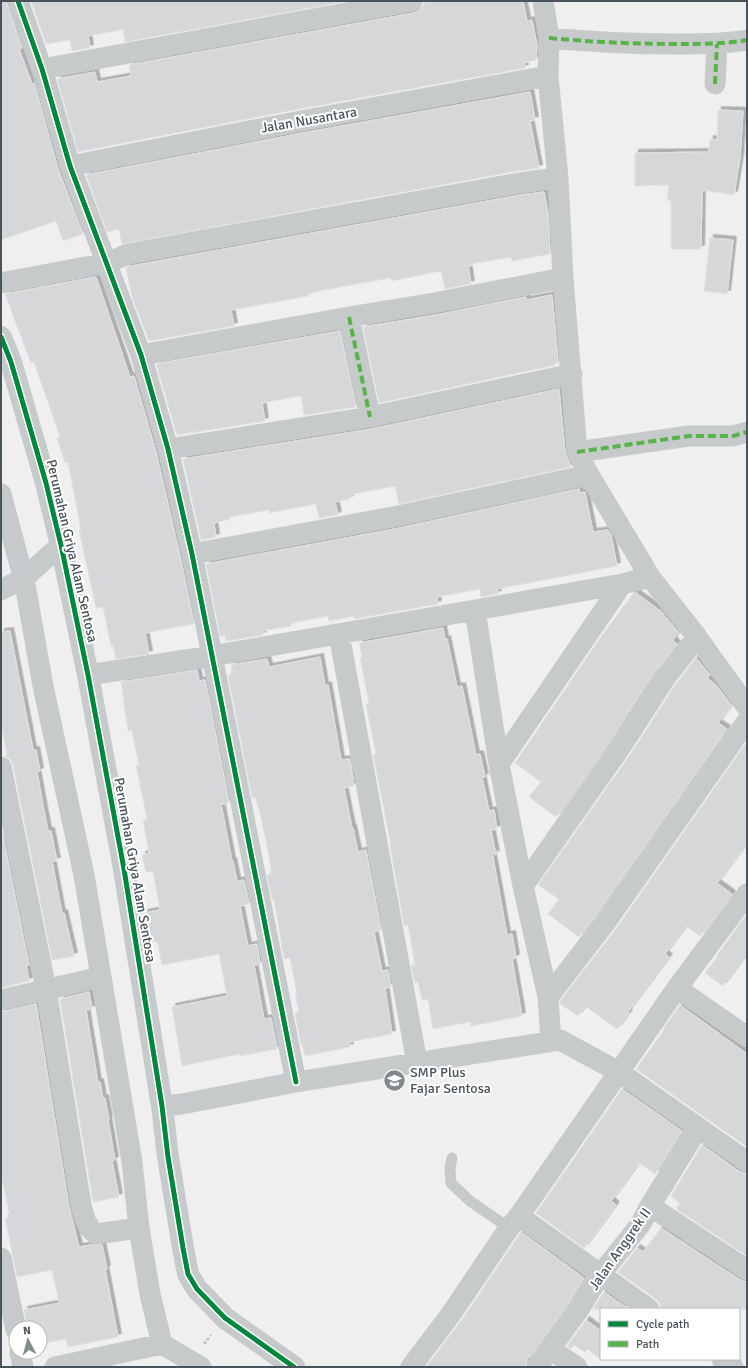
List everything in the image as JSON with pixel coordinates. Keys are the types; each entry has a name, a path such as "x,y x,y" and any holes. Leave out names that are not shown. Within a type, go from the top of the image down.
{"street":[{"path":"18,1 42,68 70,166 141,355 168,449 192,554 296,1082"},
{"path":"42,68 412,1"},
{"path":"543,1 549,38 548,76 558,178 563,278 578,452 589,475 650,577 697,637 747,708"},
{"path":"549,38 586,42 639,44 717,44 747,40"},
{"path":"715,84 717,44"},
{"name":"Jalan Nusantara","path":"70,166 301,121 548,76"},
{"path":"1,283 107,263 128,254 519,183 558,178"},
{"path":"141,355 434,303 563,278"},
{"path":"349,317 370,417"},
{"name":"Perumahan Griya Alam Sentosa","path":"1,336 11,362 46,483 61,545 88,675 124,869 162,1106 168,1157 188,1274 197,1289 225,1318 294,1367"},
{"path":"168,449 370,417 572,374"},
{"path":"578,452 689,436 733,436 747,432"},
{"path":"192,554 393,517 589,475"},
{"path":"1,494 24,578 43,686 84,875 132,1162 139,1228 150,1294 162,1344"},
{"path":"1,590 24,578 61,545"},
{"path":"88,675 212,656 339,634 622,584 650,577"},
{"path":"499,764 622,584"},
{"path":"475,610 499,764 523,886 548,997 552,1041"},
{"path":"339,634 417,1063"},
{"path":"523,886 622,745 665,678 697,637"},
{"path":"548,997 605,923 747,721"},
{"path":"1,767 46,990 81,1205 86,1222 90,1229 96,1234 139,1228"},
{"path":"410,1367 452,1314 514,1222 677,988 747,894"},
{"path":"1,1000 101,977"},
{"path":"677,988 747,1037"},
{"path":"162,1106 182,1104 296,1082 560,1040 618,1072 747,1162"},
{"name":"Jalan Anggrek II","path":"537,1367 579,1309 600,1275 640,1225 698,1128"},
{"path":"650,1206 747,1270"},
{"path":"514,1222 600,1275 648,1308"},
{"path":"1,1258 5,1290 13,1320"},
{"path":"55,1367 162,1344 196,1363"},
{"path":"550,1348 576,1367"},
{"path":"723,1360 733,1367"}],"lane":[{"path":"452,1158 450,1168 452,1183 470,1200 514,1222"}],"path":[{"path":"196,1363 225,1318"}],"building":[{"path":"1,1 6,1 22,48 19,49 32,84 34,83 58,169 83,234 63,241 56,221 1,240"},
{"path":"31,1 343,2 125,42 123,30 121,30 88,36 90,48 72,51 70,40 46,44"},
{"path":"433,1 523,1 527,21 532,20 537,45 536,60 524,63 525,68 299,109 78,152 57,79 95,72 97,82 131,76 129,65 414,13 420,10 424,3"},
{"path":"530,92 535,120 530,121 539,168 122,244 119,229 107,232 86,175 303,133"},
{"path":"718,110 743,111 740,158 734,195 702,190 701,249 671,249 671,201 667,200 669,185 635,186 635,153 709,152 710,139 717,140"},
{"path":"544,192 548,213 550,254 512,261 511,257 471,264 471,266 468,266 471,284 445,289 441,271 391,281 390,278 308,293 309,296 231,310 234,326 149,341 132,297 126,268 131,266"},
{"path":"710,238 733,240 727,294 704,291"},
{"path":"96,277 130,377 134,376 156,452 194,624 145,633 149,654 116,659 113,646 111,646 103,607 96,608 79,530 81,530 68,462 65,463 57,438 60,437 34,362 31,363 5,294"},
{"path":"552,295 558,363 554,364 555,365 379,403 363,327 436,315 526,297 526,300"},
{"path":"340,331 356,407 304,415 301,396 262,403 265,421 177,435 156,364"},
{"path":"559,389 565,453 571,467 399,504 395,486 349,495 350,499 335,502 338,515 319,518 316,504 269,513 269,510 230,517 230,519 214,523 216,537 201,540 183,459 372,429"},
{"path":"579,489 580,493 585,492 593,532 608,530 611,535 617,566 497,589 498,594 481,597 480,589 437,597 438,604 354,619 354,616 329,621 328,616 291,623 291,626 262,631 263,635 226,641 225,636 220,636 206,564 395,529"},
{"path":"636,593 659,609 678,632 673,640 677,644 655,671 612,738 556,817 529,797 541,782 515,763 600,638 633,594"},
{"path":"443,628 445,640 447,639 457,687 462,686 476,755 480,754 485,777 482,777 489,811 494,810 497,829 491,830 496,855 492,852 507,935 512,934 516,958 512,959 522,1016 471,1026 470,1022 433,1029 428,999 422,1000 418,982 415,983 411,965 415,965 408,925 404,926 391,845 373,754 376,754 366,704 369,704 360,657 362,657 359,643"},
{"path":"10,631 33,750 36,750 40,771 37,772 48,831 51,831 57,861 52,861 62,914 64,913 74,956 52,960 13,765 10,759 5,756 7,755 1,723 1,632"},
{"path":"320,657 325,686 328,685 341,760 350,759 354,786 344,788 358,852 366,850 381,930 374,932 382,971 388,970 391,987 385,988 392,1034 349,1042 350,1047 305,1056 302,1044 301,1045 295,1013 299,1012 290,958 284,959 274,899 272,899 267,875 272,874 266,840 256,798 252,798 228,675 233,674 231,665 267,659 269,667"},
{"path":"696,658 710,675 707,678 716,685 731,705 718,723 727,729 579,937 548,914 559,899 538,885 632,752 675,685"},
{"path":"197,670 199,681 205,680 229,803 221,804 232,861 237,881 244,880 249,904 240,906 248,946 257,944 260,964 254,965 264,1019 271,1018 277,1049 240,1056 240,1054 182,1066 172,1007 227,996 219,954 162,965 157,941 148,943 144,913 160,910 153,871 146,872 142,855 149,853 143,820 147,819 136,765 139,765 132,731 128,731 121,682"},
{"path":"746,743 747,843 717,883 732,894 700,936 686,926 665,954 669,957 617,1029 585,1006 578,1016 560,1004 560,1001 615,930"},
{"path":"1,827 29,965 26,965 29,981 1,988"},
{"path":"747,914 747,953 723,986 705,973"},
{"path":"89,992 92,1009 86,1010 98,1083 100,1082 103,1099 105,1098 109,1120 115,1160 112,1161 119,1197 93,1202 60,999"},
{"path":"36,1004 69,1207 79,1247 102,1245 118,1337 68,1347 66,1339 48,1342 48,1320 26,1320 24,1310 59,1303 52,1270 17,1277 5,1218 10,1217 1,1173 1,1012"},
{"path":"680,1005 747,1054 747,1147 636,1069"},
{"path":"622,1089 682,1131 655,1174 639,1163 611,1201 616,1205 584,1248 536,1213"},
{"path":"702,1145 740,1172 747,1174 747,1256 676,1209 680,1203 671,1196"},
{"path":"661,1228 740,1280 747,1282 747,1309 661,1308 656,1299 618,1272 637,1248 643,1252"},
{"path":"521,1232 584,1278 569,1302 527,1360 525,1367 426,1367 461,1321"},
{"path":"604,1292 627,1308 600,1308 593,1309"},
{"path":"586,1320 600,1330 600,1359 587,1349 585,1352 574,1345 571,1349 567,1346"}],"marked path":[{"path":"549,38 581,41 661,44 712,44 747,40"},
{"path":"715,84 717,44"},
{"path":"349,317 370,417"},
{"path":"577,452 689,436 733,436 747,432"}],"cycle path":[{"path":"18,1 42,69 70,166 141,355 168,449 192,554 296,1082"},
{"path":"1,337 11,362 46,483 61,545 88,675 124,869 162,1106 168,1157 188,1274 197,1289 225,1318 294,1367"}],"place":[{"name":"SMP Plus Fajar Sentosa","path":"395,1080"}]}
